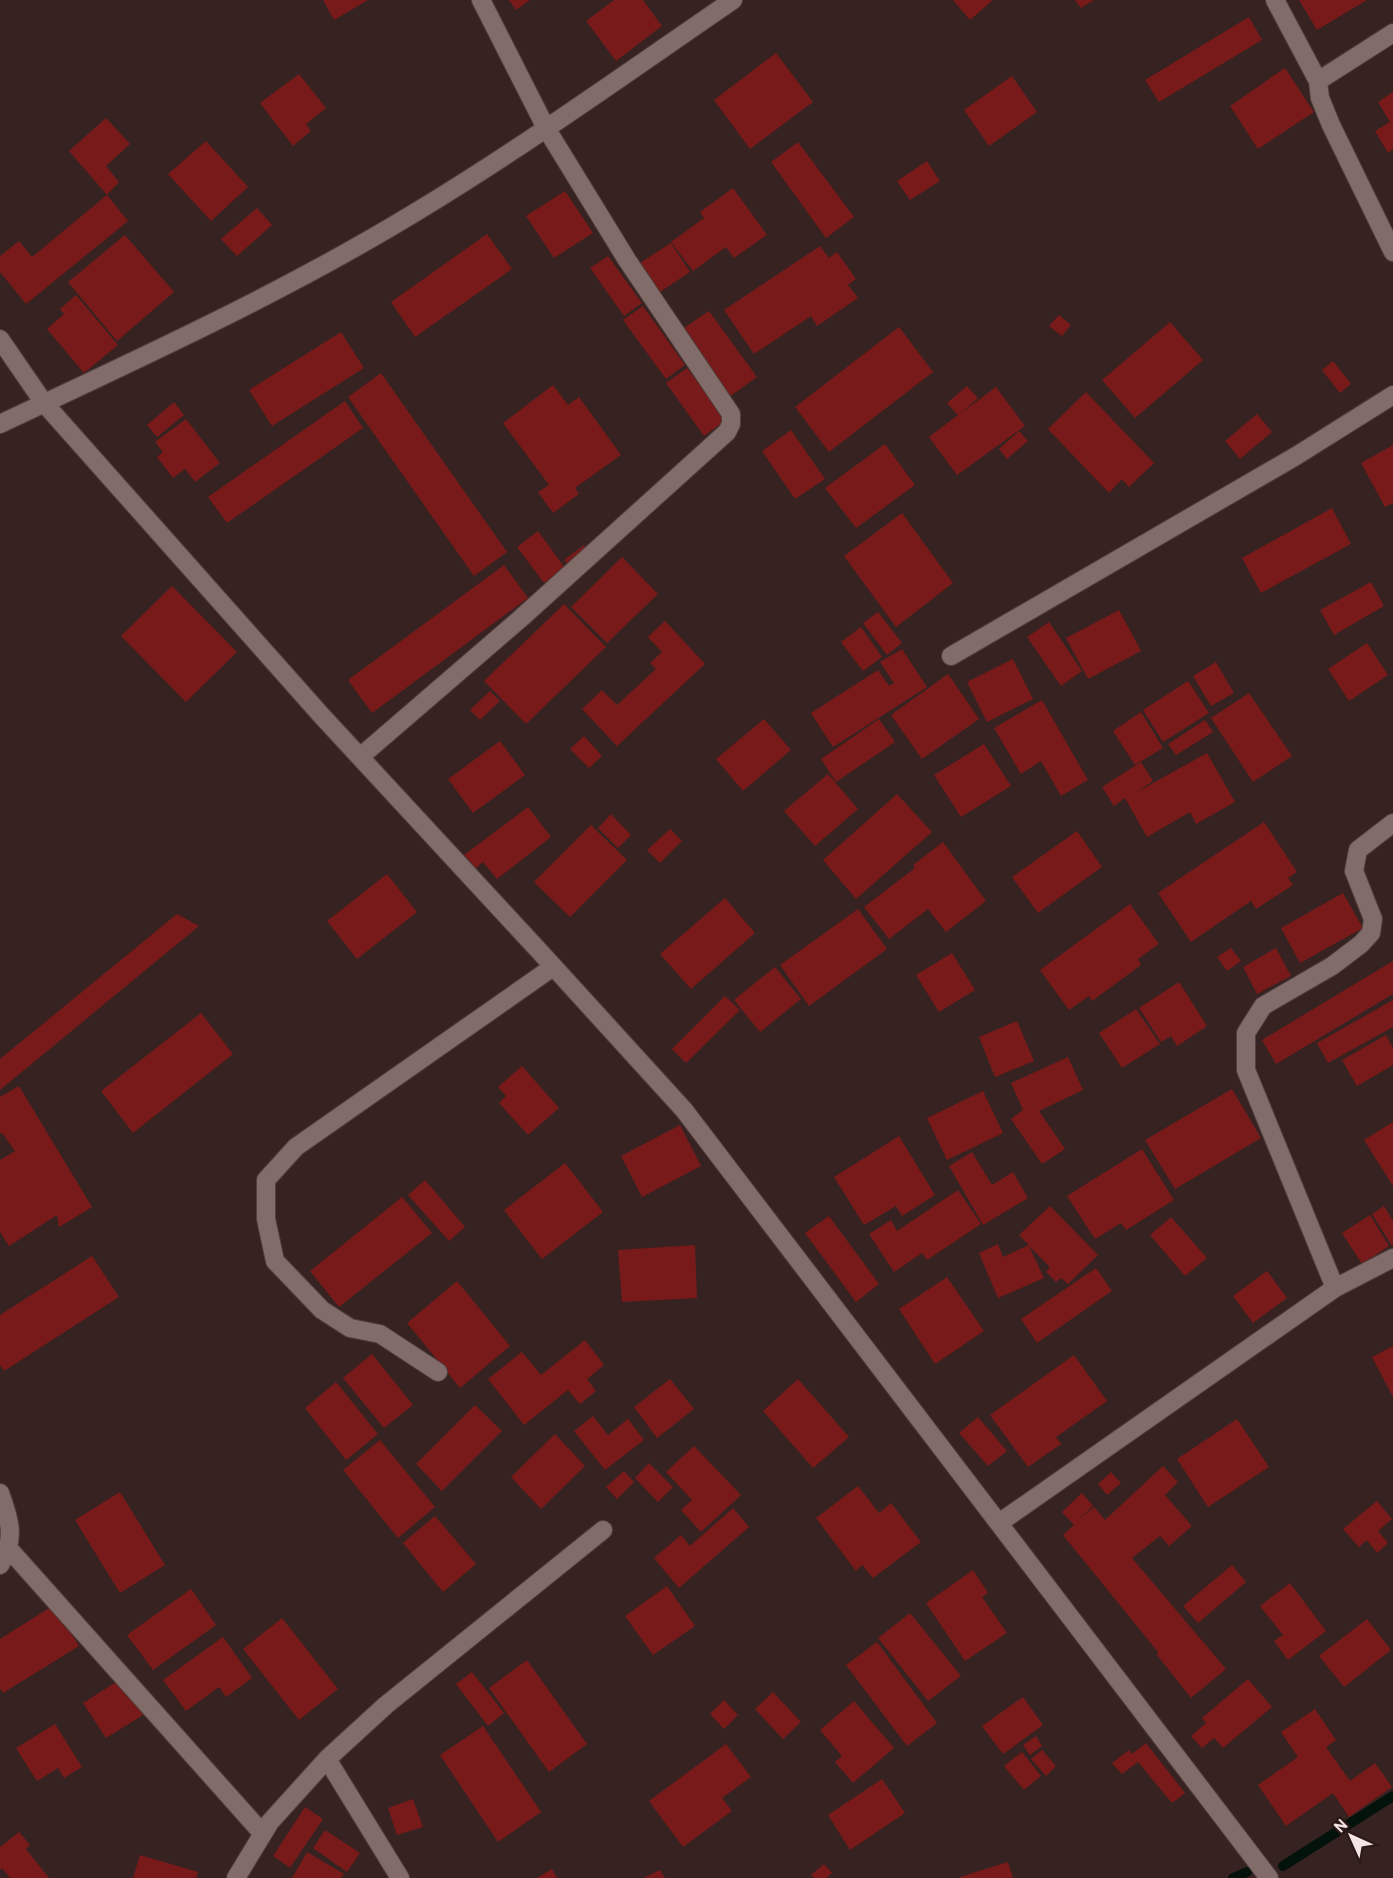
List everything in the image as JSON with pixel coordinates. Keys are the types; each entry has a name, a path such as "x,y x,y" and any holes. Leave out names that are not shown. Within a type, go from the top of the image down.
{"street":[{"path":"360,757 529,611 727,432 731,424 732,414 627,260 546,128 481,0"},
{"path":"0,424 270,294 416,212 546,128 733,0"},
{"path":"1275,0 1318,81 1320,98 1331,125 1393,252"},
{"path":"1318,81 1393,33"},
{"path":"0,339 44,403 360,757 684,1110 1269,1878"},
{"path":"951,656 1296,456 1393,395"},
{"path":"1335,1288 1246,1070 1246,1033 1263,1006 1332,966 1361,944 1371,933 1373,919 1354,871 1358,850 1393,823"},
{"path":"438,1372 380,1334 350,1328 322,1310 275,1261 266,1219 266,1180 296,1147 553,967"},
{"path":"999,1523 1335,1288 1393,1258"},
{"path":"0,1493 12,1536 4,1557 263,1834"},
{"path":"236,1878 270,1822 327,1759 386,1705 603,1530"},
{"path":"327,1759 400,1878"}],"building":[{"path":"323,0 368,0 334,20"},
{"path":"509,0 530,0 516,10"},
{"path":"614,0 643,0 662,26 616,61 586,21"},
{"path":"953,0 993,0 970,20"},
{"path":"1075,0 1094,0 1081,8"},
{"path":"1299,0 1367,0 1317,30"},
{"path":"1249,17 1262,40 1159,102 1145,80"},
{"path":"776,53 813,102 750,149 714,100"},
{"path":"1285,68 1314,112 1258,149 1230,106"},
{"path":"299,74 326,108 306,124 311,131 293,146 260,103"},
{"path":"1012,76 1037,112 989,146 964,110"},
{"path":"1393,92 1393,149 1388,153 1375,131 1390,122 1378,102"},
{"path":"106,118 130,144 106,166 119,182 107,195 69,151"},
{"path":"206,141 248,187 211,221 168,174"},
{"path":"798,142 854,217 826,238 771,162"},
{"path":"927,161 940,181 910,200 897,181"},
{"path":"733,188 767,235 734,258 726,247 693,271 671,242 704,218 700,212"},
{"path":"565,191 593,233 554,258 526,216"},
{"path":"107,195 128,221 26,304 0,272 0,256 19,241 32,257"},
{"path":"257,208 272,225 237,256 221,239"},
{"path":"487,234 512,269 415,337 391,302"},
{"path":"125,235 174,292 117,341 68,282"},
{"path":"671,243 690,272 660,292 640,263"},
{"path":"820,246 829,258 837,252 856,279 848,285 858,298 817,326 811,316 754,354 724,310"},
{"path":"608,256 642,303 624,316 590,268"},
{"path":"76,295 118,345 84,373 47,329 64,314 60,309"},
{"path":"643,306 685,365 666,379 623,320"},
{"path":"709,311 757,377 729,397 681,330"},
{"path":"1059,315 1071,325 1062,336 1049,326"},
{"path":"1170,322 1203,360 1135,418 1102,380"},
{"path":"899,327 933,372 829,452 795,407"},
{"path":"341,332 364,368 272,426 249,390"},
{"path":"1333,361 1351,384 1340,393 1322,370"},
{"path":"687,368 726,420 704,436 666,383"},
{"path":"381,373 507,552 474,576 348,397"},
{"path":"553,385 568,405 579,397 621,455 575,488 579,494 553,513 538,492 549,485 503,423"},
{"path":"967,386 978,398 961,413 996,387 1025,426 957,475 929,437 958,415 947,403"},
{"path":"1086,392 1154,463 1129,487 1122,479 1109,493 1048,429"},
{"path":"345,401 363,428 227,523 208,497"},
{"path":"174,402 184,415 157,437 147,425"},
{"path":"1257,414 1272,432 1240,459 1225,441"},
{"path":"186,419 220,463 195,482 185,469 173,478 157,457 163,452 155,442"},
{"path":"791,430 825,479 795,499 762,451"},
{"path":"1019,431 1028,441 1007,459 999,449"},
{"path":"885,444 915,485 856,528 825,488"},
{"path":"1393,445 1393,503 1385,507 1361,463"},
{"path":"1332,508 1351,544 1261,593 1242,558"},
{"path":"902,513 953,583 896,627 844,556"},
{"path":"538,531 565,568 544,583 517,547"},
{"path":"584,545 591,555 572,570 564,560"},
{"path":"622,557 658,594 607,643 571,607"},
{"path":"504,565 528,598 372,713 348,680"},
{"path":"1371,582 1384,606 1334,635 1320,610"},
{"path":"172,586 237,652 186,702 121,636"},
{"path":"564,604 606,647 526,724 484,681"},
{"path":"1119,610 1141,651 1088,679 1066,638"},
{"path":"878,612 902,643 887,655 863,623"},
{"path":"665,621 705,664 617,746 582,709 602,690 617,705 656,669 650,663 662,652 648,637"},
{"path":"1049,622 1082,671 1061,686 1027,637"},
{"path":"861,627 882,657 863,671 841,642"},
{"path":"1367,643 1388,675 1349,701 1328,669"},
{"path":"902,649 927,687 833,747 811,713 878,670 889,686 894,683 880,662"},
{"path":"1013,659 1033,699 987,722 967,682"},
{"path":"1216,662 1234,693 1211,706 1193,676"},
{"path":"948,674 979,719 922,759 891,715"},
{"path":"1188,681 1209,713 1163,742 1143,710"},
{"path":"490,691 500,701 480,720 470,710"},
{"path":"1249,693 1292,756 1253,782 1211,718"},
{"path":"1042,700 1088,780 1061,796 1041,761 1021,774 994,728"},
{"path":"1141,712 1163,748 1135,765 1113,731"},
{"path":"764,719 791,750 743,791 716,759"},
{"path":"879,719 895,742 836,782 821,759"},
{"path":"1205,720 1213,732 1176,755 1168,744"},
{"path":"584,736 602,756 589,768 570,749"},
{"path":"500,741 525,775 473,813 448,779"},
{"path":"984,744 1011,786 961,817 934,775"},
{"path":"1207,753 1235,802 1196,824 1190,812 1147,837 1125,798 1114,806 1102,787 1141,762 1153,781 1135,793"},
{"path":"828,774 858,809 815,846 784,811"},
{"path":"897,794 932,832 856,899 823,860"},
{"path":"528,807 551,837 497,879 483,862 475,869 464,855"},
{"path":"611,814 631,835 618,848 598,828"},
{"path":"1264,822 1297,872 1288,878 1293,885 1256,909 1251,901 1191,942 1158,893"},
{"path":"591,825 627,860 570,917 534,882"},
{"path":"670,829 682,841 660,863 647,850"},
{"path":"1077,831 1102,867 1038,913 1012,877"},
{"path":"943,842 986,901 946,932 928,909 889,939 864,907 915,868 913,865"},
{"path":"387,874 417,912 357,959 327,921"},
{"path":"1343,893 1363,928 1300,963 1281,928"},
{"path":"725,898 755,933 691,989 660,954"},
{"path":"1130,904 1159,944 1138,959 1141,965 1092,1001 1089,996 1069,1010 1040,970"},
{"path":"858,909 887,949 809,1006 780,965"},
{"path":"177,914 199,926 0,1090 0,1059"},
{"path":"1231,948 1241,961 1227,971 1217,957"},
{"path":"1276,948 1291,976 1257,994 1243,967"},
{"path":"952,953 975,990 939,1012 916,975"},
{"path":"1393,961 1393,994 1276,1064 1262,1040"},
{"path":"775,967 801,999 760,1032 734,1000"},
{"path":"1179,982 1207,1026 1177,1046 1171,1036 1161,1042 1139,1008"},
{"path":"725,996 740,1010 686,1063 672,1049"},
{"path":"1393,1000 1393,1027 1328,1063 1317,1043"},
{"path":"1136,1009 1160,1044 1122,1068 1099,1033"},
{"path":"201,1013 233,1054 133,1133 101,1091"},
{"path":"1017,1021 1034,1061 995,1077 979,1037"},
{"path":"1386,1035 1393,1048 1393,1065 1357,1086 1342,1060"},
{"path":"1068,1057 1083,1090 1039,1111 1065,1149 1042,1164 1011,1119 1023,1110 1011,1083"},
{"path":"522,1066 559,1108 528,1135 499,1103 506,1096 498,1087"},
{"path":"19,1086 92,1207 59,1227 57,1215 9,1246 0,1232 0,1160 15,1151 2,1133 0,1134 0,1097"},
{"path":"1232,1089 1261,1138 1175,1189 1145,1140"},
{"path":"983,1091 1003,1133 947,1160 927,1118"},
{"path":"1393,1122 1393,1186 1364,1140"},
{"path":"680,1125 701,1166 642,1197 621,1156"},
{"path":"899,1136 935,1195 902,1216 896,1206 864,1225 834,1177"},
{"path":"1142,1149 1174,1200 1126,1230 1121,1223 1095,1239 1067,1196"},
{"path":"972,1152 992,1185 1013,1172 1028,1198 983,1225 949,1166"},
{"path":"565,1163 603,1212 542,1259 504,1210"},
{"path":"425,1180 465,1227 449,1241 408,1195"},
{"path":"958,1190 981,1224 927,1260 922,1253 894,1272 869,1234 891,1220 897,1231"},
{"path":"402,1197 432,1233 339,1307 310,1271"},
{"path":"1050,1206 1098,1255 1068,1284 1061,1278 1056,1282 1046,1272 1050,1267 1029,1246 1044,1278 998,1298 979,1253 998,1244 1003,1257 1029,1245 1019,1235"},
{"path":"1384,1206 1393,1221 1392,1246 1372,1214"},
{"path":"1370,1215 1389,1246 1362,1264 1342,1233"},
{"path":"829,1216 879,1284 856,1302 805,1233"},
{"path":"1171,1217 1207,1258 1185,1276 1150,1235"},
{"path":"695,1245 697,1298 622,1302 618,1250"},
{"path":"92,1256 119,1297 4,1371 0,1365 0,1315"},
{"path":"1096,1268 1112,1291 1037,1343 1021,1319"},
{"path":"1267,1271 1287,1298 1253,1323 1233,1296"},
{"path":"947,1277 984,1331 935,1364 899,1309"},
{"path":"457,1281 510,1346 460,1388 407,1323"},
{"path":"585,1340 604,1365 587,1379 596,1391 580,1404 568,1390 524,1425 488,1379 522,1352 541,1375"},
{"path":"1393,1346 1393,1397 1372,1357"},
{"path":"372,1354 413,1405 384,1428 343,1378"},
{"path":"1074,1355 1107,1401 1056,1437 1061,1444 1028,1467 990,1415"},
{"path":"670,1379 694,1409 657,1438 634,1407"},
{"path":"798,1379 849,1437 813,1468 763,1411"},
{"path":"336,1382 378,1434 346,1460 305,1408"},
{"path":"475,1405 502,1431 442,1491 416,1464"},
{"path":"593,1416 608,1435 628,1419 644,1440 605,1470 574,1431"},
{"path":"978,1417 1007,1451 988,1466 959,1433"},
{"path":"1237,1419 1269,1467 1208,1507 1177,1459"},
{"path":"555,1434 585,1466 541,1509 511,1477"},
{"path":"380,1440 435,1507 398,1538 343,1470"},
{"path":"694,1446 741,1495 701,1532 681,1510 692,1500 666,1472"},
{"path":"649,1463 673,1487 658,1502 635,1478"},
{"path":"1163,1466 1178,1482 1165,1495 1192,1526 1169,1546 1160,1536 1132,1558 1226,1669 1191,1698 1157,1655 1158,1652 1063,1535 1074,1525 1062,1512 1082,1493 1093,1506 1077,1521 1094,1507 1105,1520"},
{"path":"624,1471 634,1482 617,1499 606,1487"},
{"path":"1111,1472 1121,1483 1107,1495 1098,1484"},
{"path":"858,1486 879,1513 891,1503 921,1542 873,1578 862,1565 856,1571 816,1518"},
{"path":"120,1492 165,1565 120,1593 75,1520"},
{"path":"1377,1501 1392,1519 1378,1531 1388,1543 1377,1553 1367,1540 1359,1547 1343,1529"},
{"path":"733,1508 749,1527 679,1588 654,1558 681,1535 690,1546"},
{"path":"435,1516 476,1564 443,1592 403,1543"},
{"path":"1232,1565 1246,1582 1198,1623 1183,1606"},
{"path":"973,1570 988,1593 982,1597 1007,1633 965,1661 926,1603"},
{"path":"1290,1583 1326,1631 1288,1660 1274,1641 1283,1635 1260,1606"},
{"path":"667,1586 695,1626 653,1655 625,1616"},
{"path":"191,1589 216,1625 153,1670 127,1635"},
{"path":"54,1605 79,1646 3,1693 0,1688 0,1639"},
{"path":"910,1613 961,1676 928,1701 878,1638"},
{"path":"282,1618 338,1689 299,1720 243,1649"},
{"path":"1367,1619 1391,1650 1344,1687 1319,1656"},
{"path":"223,1637 252,1678 226,1697 219,1687 186,1711 163,1680"},
{"path":"877,1642 937,1723 907,1746 846,1665"},
{"path":"527,1660 587,1744 549,1772 489,1688"},
{"path":"472,1672 504,1713 488,1726 456,1684"},
{"path":"121,1679 143,1715 106,1738 83,1703"},
{"path":"1248,1679 1272,1707 1223,1748 1214,1738 1202,1748 1191,1736 1206,1723 1202,1718"},
{"path":"773,1692 801,1722 783,1739 755,1709"},
{"path":"1023,1697 1043,1725 1003,1754 982,1726"},
{"path":"724,1700 738,1715 724,1729 710,1714"},
{"path":"854,1701 894,1748 853,1783 835,1762 842,1756 820,1730"},
{"path":"1315,1709 1336,1740 1326,1747 1350,1781 1375,1763 1392,1787 1349,1817 1333,1793 1286,1826 1258,1785 1298,1757 1281,1732"},
{"path":"55,1724 82,1767 64,1778 58,1768 37,1781 16,1748"},
{"path":"483,1726 541,1812 498,1842 440,1755"},
{"path":"1036,1736 1042,1746 1030,1755 1023,1745"},
{"path":"1146,1743 1185,1793 1172,1803 1138,1762 1122,1774 1112,1763 1129,1750 1132,1754"},
{"path":"726,1744 751,1777 722,1798 732,1811 683,1847 649,1801"},
{"path":"1042,1750 1056,1766 1046,1776 1031,1759"},
{"path":"1022,1752 1041,1776 1024,1790 1004,1766"},
{"path":"882,1779 905,1813 850,1850 828,1815"},
{"path":"413,1799 423,1827 397,1835 388,1808"},
{"path":"305,1807 323,1819 290,1868 273,1856"},
{"path":"325,1830 360,1853 347,1872 313,1848"},
{"path":"19,1832 30,1845 26,1849 49,1878 10,1878 2,1868 0,1870 0,1847"},
{"path":"307,1852 344,1874 341,1878 292,1878"},
{"path":"140,1855 198,1872 196,1878 133,1878"},
{"path":"1008,1862 1013,1878 960,1878 960,1877"},
{"path":"824,1864 832,1873 826,1878 814,1878 811,1875"},
{"path":"552,1869 557,1878 537,1878"},
{"path":"660,1870 665,1878 644,1878"}],"waterway":[{"path":"1283,1866 1393,1796"},
{"path":"1233,1878 1247,1872"}]}
